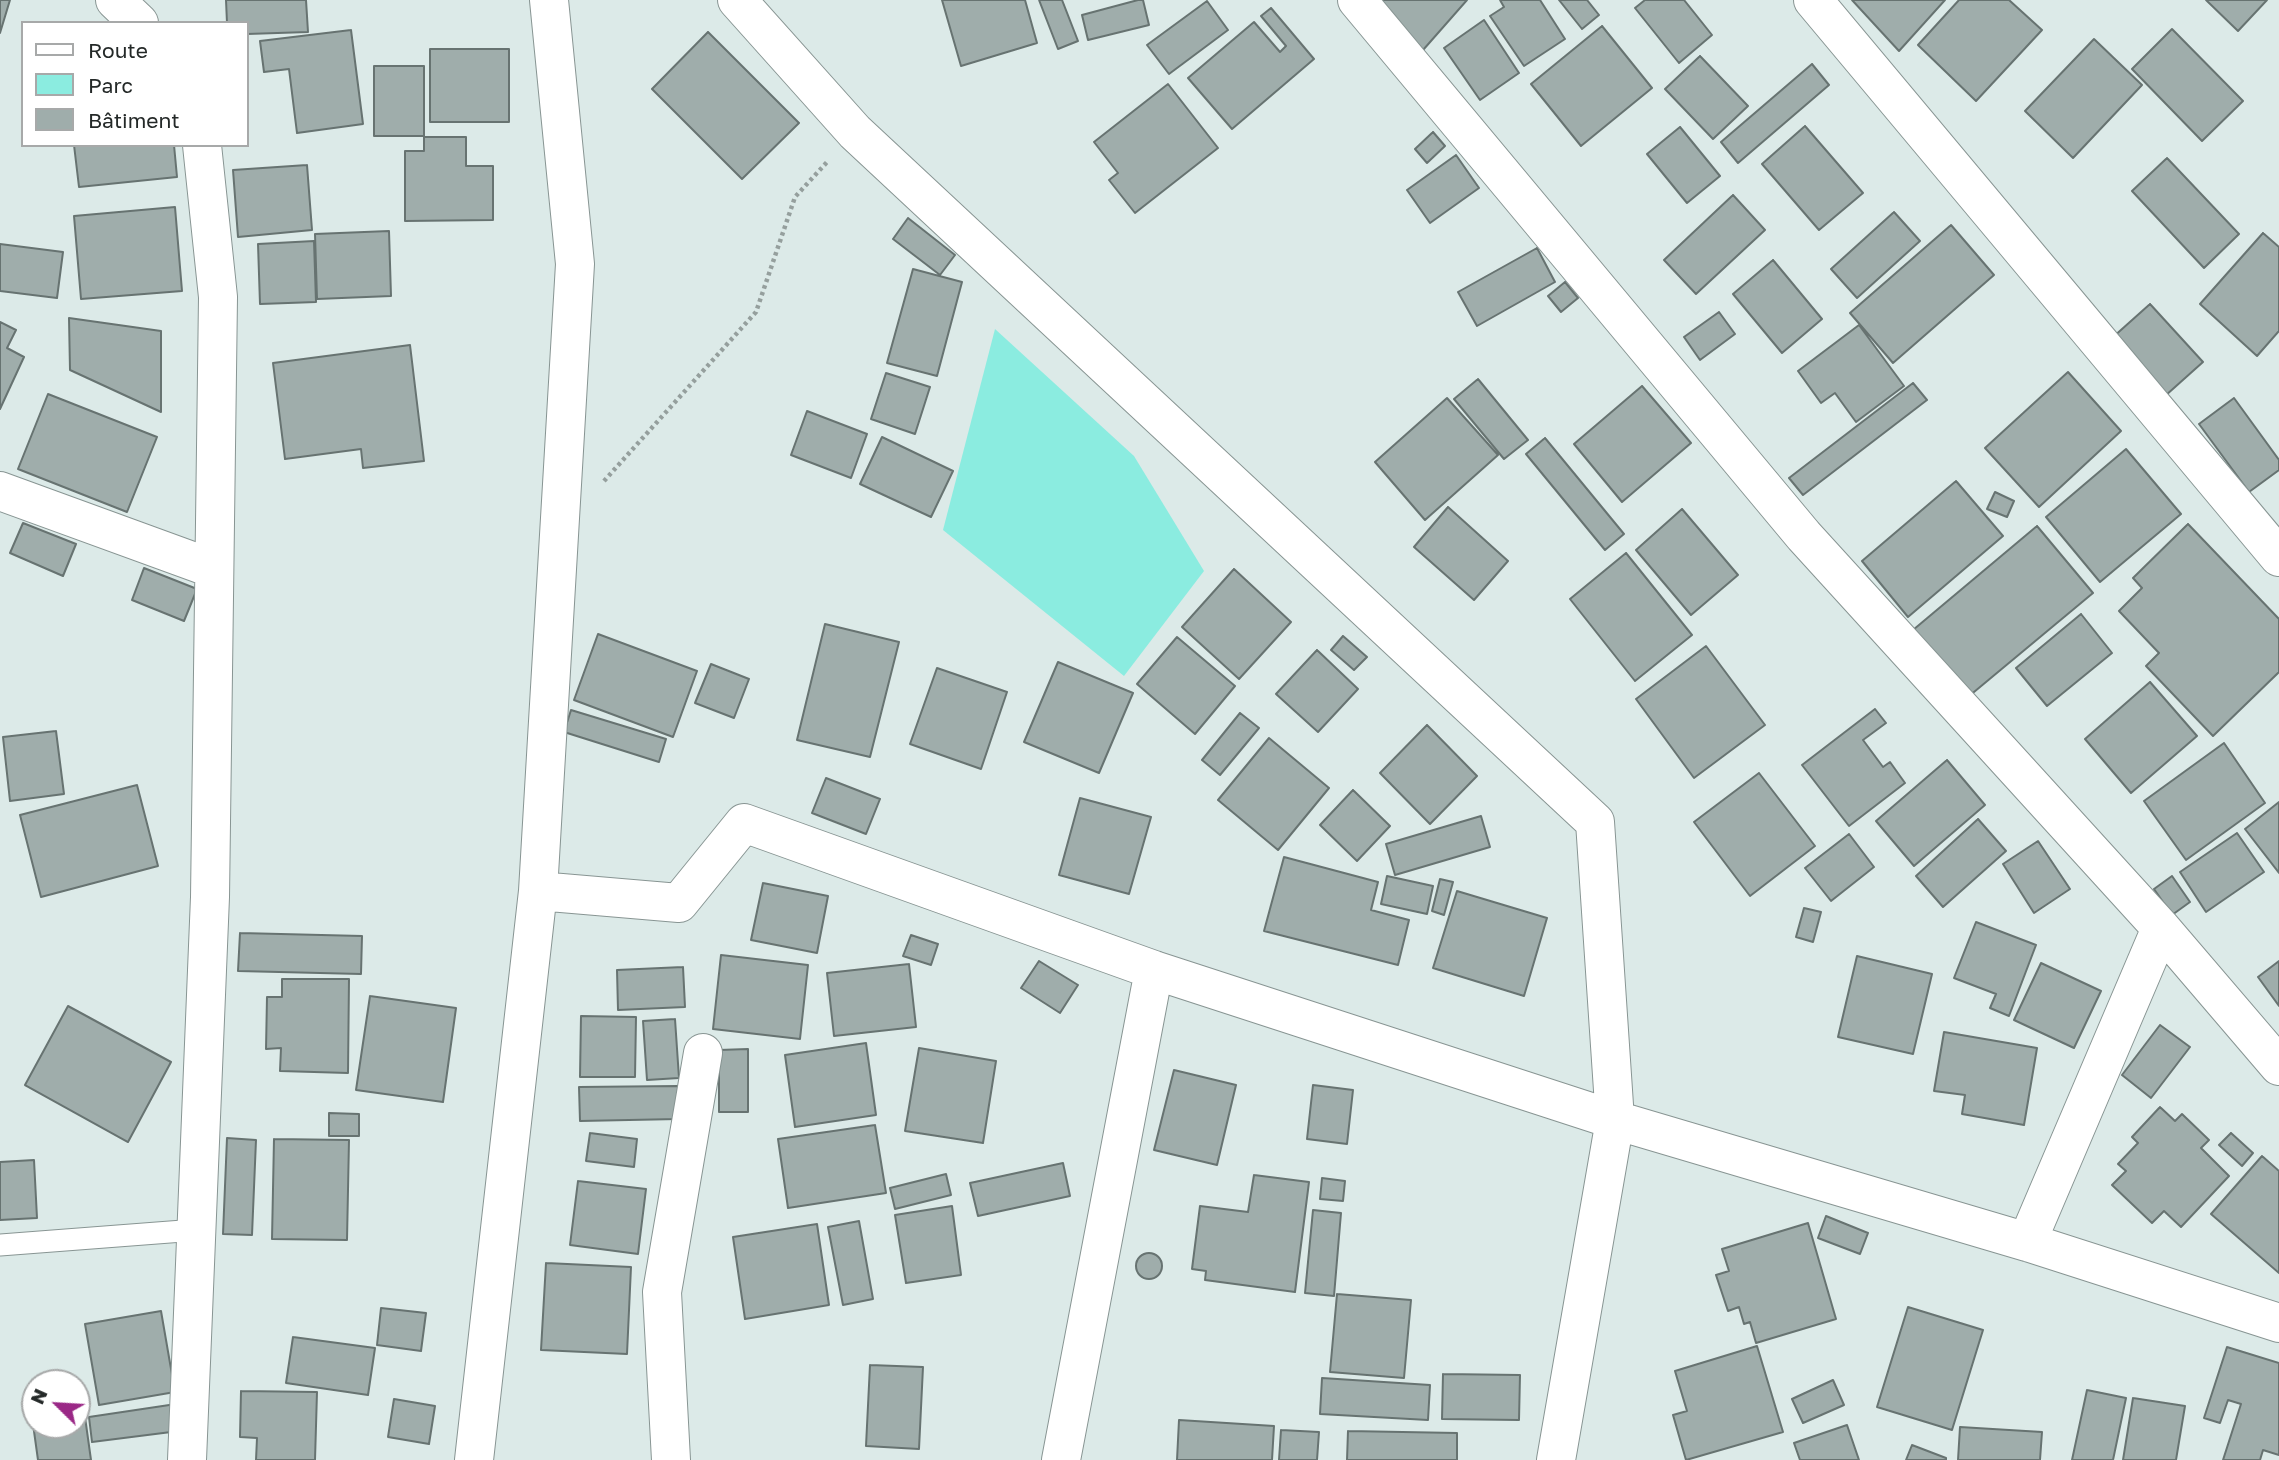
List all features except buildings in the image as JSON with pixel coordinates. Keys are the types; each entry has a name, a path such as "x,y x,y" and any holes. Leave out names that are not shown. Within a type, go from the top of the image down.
{"street":[{"path":"115,0 136,21"},
{"path":"474,1460 538,891 575,264 549,0"},
{"path":"737,0 855,132 1595,822 1615,1120 1556,1460"},
{"path":"1357,0 1804,536 2161,928 2279,1066"},
{"path":"1813,0 2279,557"},
{"path":"187,1460 210,897 218,297 202,147"},
{"path":"0,492 214,569"},
{"path":"538,891 679,903 744,823 1154,970 1615,1120 2027,1242 2279,1323"},
{"path":"2027,1242 2161,928"},
{"path":"1061,1460 1154,970"},
{"path":"671,1460 662,1292 702,1053"}],"lane":[{"path":"0,1245 196,1230"}],"path":[{"path":"604,481 756,312 795,197 855,132"}],"green space":[{"path":"995,329 1134,456 1204,571 1124,676 943,530"}]}
